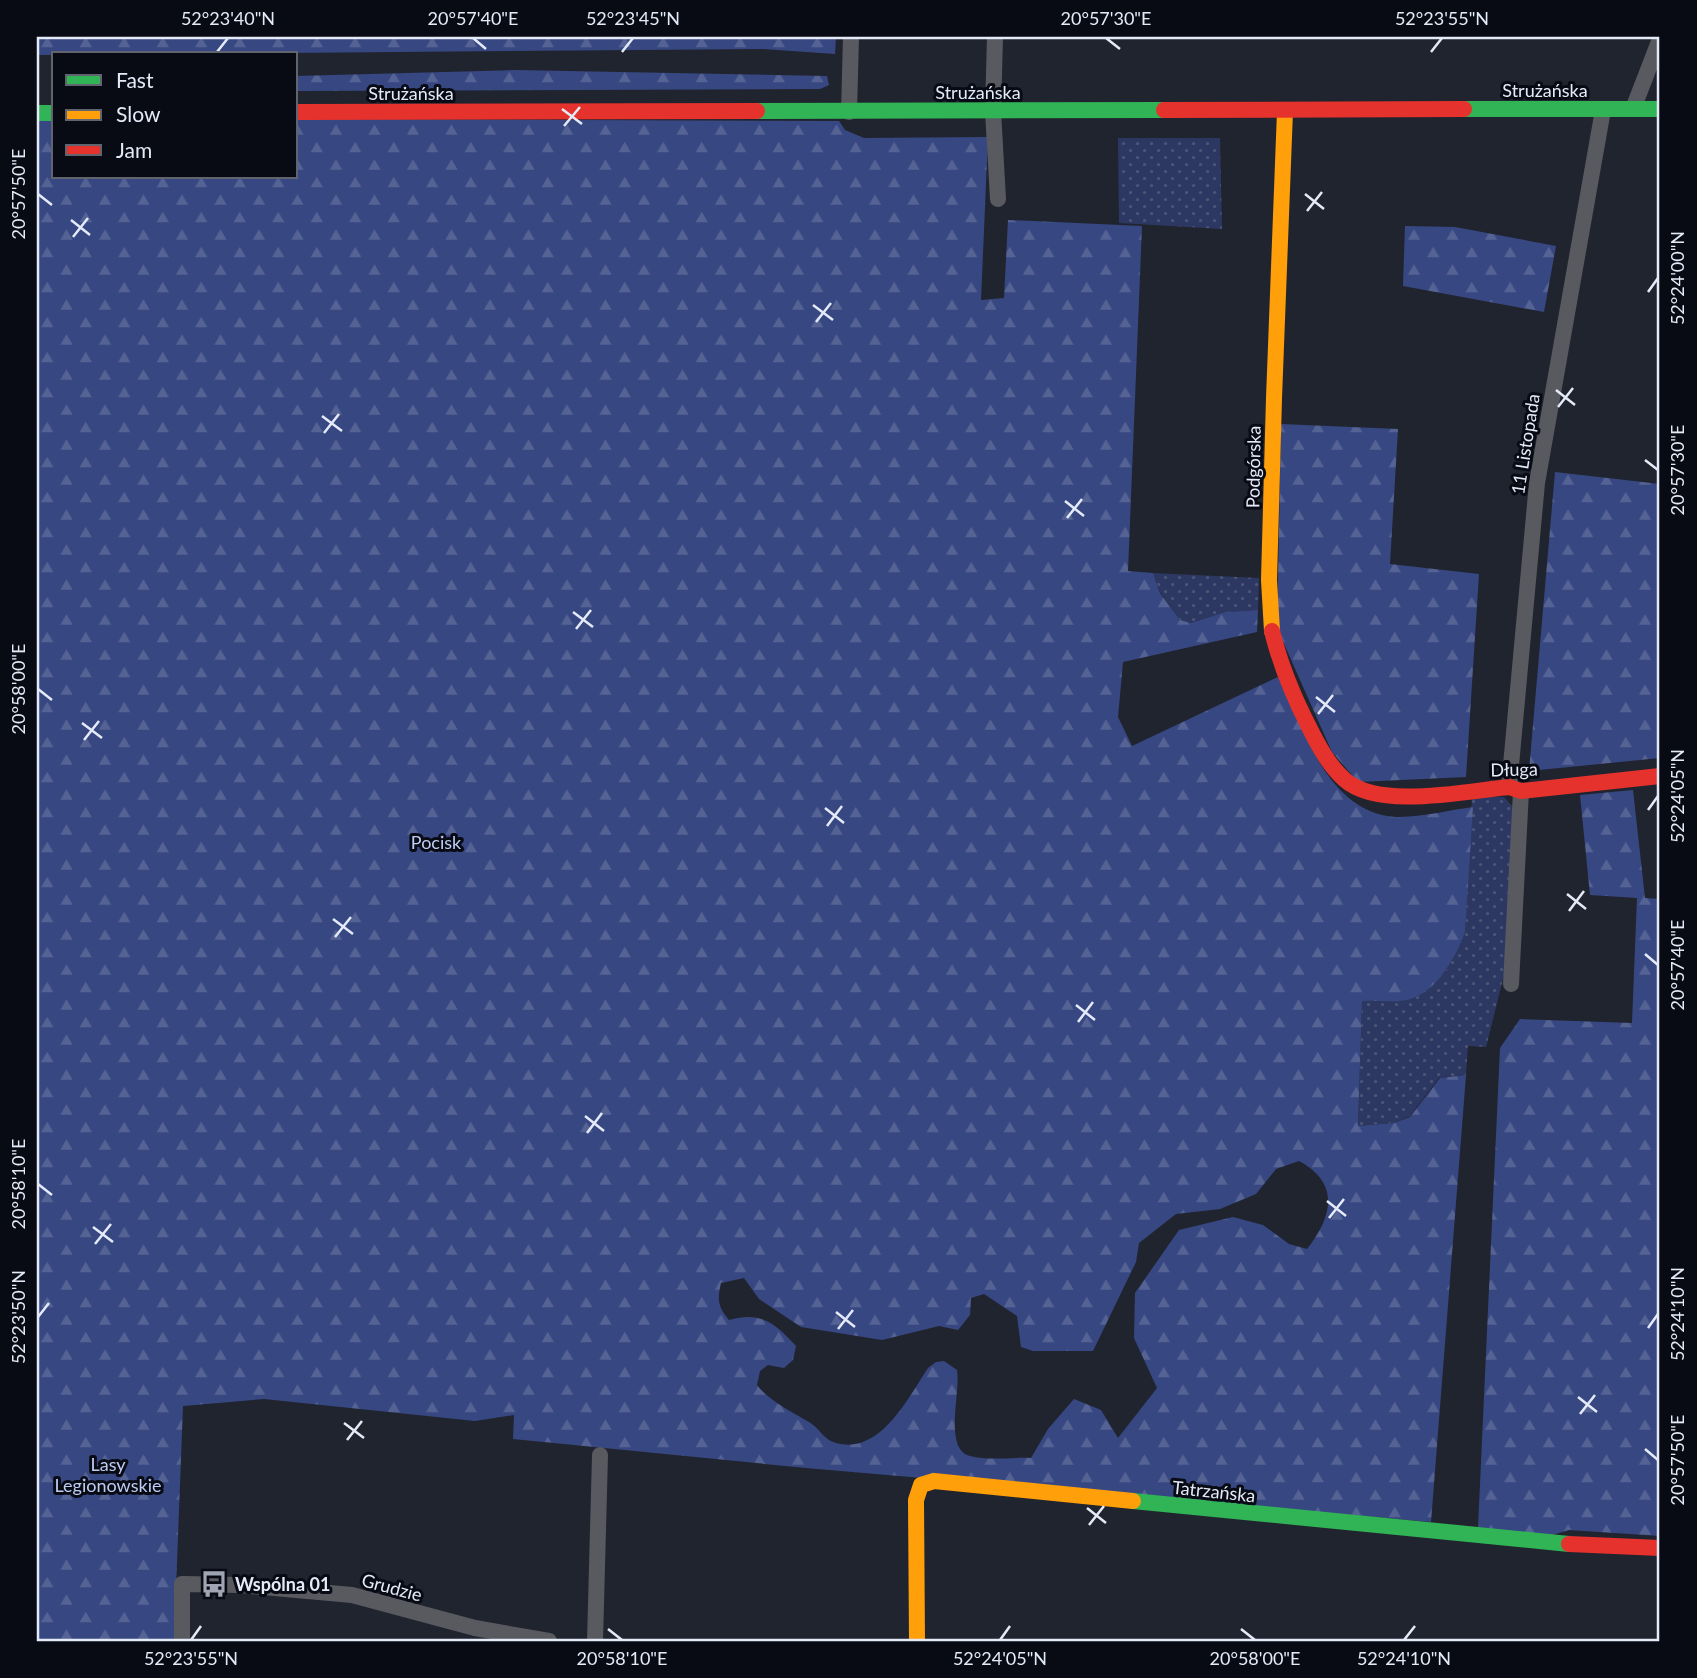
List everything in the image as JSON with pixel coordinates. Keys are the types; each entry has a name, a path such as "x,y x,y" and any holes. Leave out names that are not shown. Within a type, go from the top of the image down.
{"street":[{"path":"849,112 851,37"},
{"path":"995,37 993,111 998,199"},
{"path":"1633,109 1660,39"},
{"name":"Strużańska","path":"298,112 1660,109"},
{"name":"11 Listopada","path":"1511,984 1515,789 1537,483 1603,110"},
{"name":"Podgórska","path":"1285,111 1273,436 1272,631 1306,723 1323,752 1346,781 1368,792"},
{"name":"Długa","path":"1368,792 1391,795 1515,789 1660,776"},
{"path":"594,1641 600,1455"},
{"name":"Tatrzańska","path":"917,1641 916,1500 921,1485 934,1481 1571,1544 1660,1548"},
{"name":"Grudzie","path":"182,1641 182,1584 239,1585 352,1595 475,1628 549,1641"}],"shaded area":[{"path":"1118,138 1220,138 1222,229 1119,223"},
{"path":"1153,573 1259,578 1258,610 1225,612 1191,623 1180,620 1160,592"},
{"path":"1472,796 1504,797 1513,807 1505,971 1486,1047 1468,1046 1466,1075 1439,1078 1410,1116 1394,1123 1358,1126 1362,1000 1402,1001 1418,996 1446,970 1465,932"}],"green space":[{"path":"37,37 836,37 835,54 763,49 52,52 52,55 37,55"},
{"path":"515,70 827,76 829,85 820,89 298,91 298,76"},
{"path":"298,119 839,121 845,130 864,138 988,137 981,300 1004,298 1008,220 1142,226 1128,571 1153,573 1160,593 1180,620 1191,623 1225,612 1258,610 1257,632 1123,662 1118,717 1132,746 1278,677 1319,761 1347,797 1366,809 1396,817 1473,807 1465,932 1449,965 1433,985 1413,998 1401,1001 1362,1001 1358,1126 1394,1123 1410,1117 1440,1078 1466,1075 1431,1522 806,1468 513,1439 514,1415 475,1421 264,1399 183,1406 174,1641 37,1641 37,120 52,120 52,178 298,178","holes":["1299,1161 1321,1179 1326,1190 1327,1212 1316,1237 1307,1249 1289,1244 1263,1225 1233,1217 1179,1230 1135,1293 1134,1338 1157,1388 1118,1438 1101,1410 1074,1399 1048,1429 1031,1458 984,1458 970,1456 962,1451 955,1432 957,1370 944,1361 936,1362 928,1368 901,1409 878,1434 849,1445 833,1442 812,1424 774,1401 757,1385 760,1371 768,1365 784,1368 793,1360 796,1346 767,1321 750,1317 729,1320 719,1303 721,1283 744,1278 759,1299 801,1327 882,1340 939,1326 958,1330 970,1315 971,1298 984,1294 1017,1316 1021,1347 1033,1351 1093,1351 1136,1262 1139,1243 1176,1214 1220,1209 1256,1194 1276,1169"]},
{"path":"1405,226 1455,227 1556,246 1544,312 1403,286"},
{"path":"1281,424 1398,429 1390,564 1479,574 1466,777 1358,782 1332,752 1277,628"},
{"path":"1555,472 1660,484 1660,758 1529,771"},
{"path":"1633,790 1645,898 1660,899 1660,1536 1569,1530 1549,1536 1478,1528 1500,1048 1520,1019 1632,1023 1637,898 1590,895 1580,795"}],"traffic: fast":[{"path":"1464,109 1660,109"},
{"path":"757,111 1164,110"},
{"path":"37,113 52,113"},
{"path":"1133,1501 1569,1544"}],"traffic: slow":[{"path":"1272,631 1269,580 1285,111"},
{"path":"917,1641 916,1500 921,1485 934,1481 1133,1501"}],"traffic: jam":[{"path":"1164,110 1464,109"},
{"path":"298,112 757,111"},
{"path":"1272,631 1288,680 1316,741 1339,774 1360,789 1379,794 1424,796 1509,787 1521,791 1660,776"},
{"path":"1569,1544 1660,1548"}],"place":[{"name":"Wspólna 01","path":"214,1584"}],"park label":[{"name":"Pocisk","path":"436,842"},
{"name":"Lasy Legionowskie","path":"108,1474"}]}
